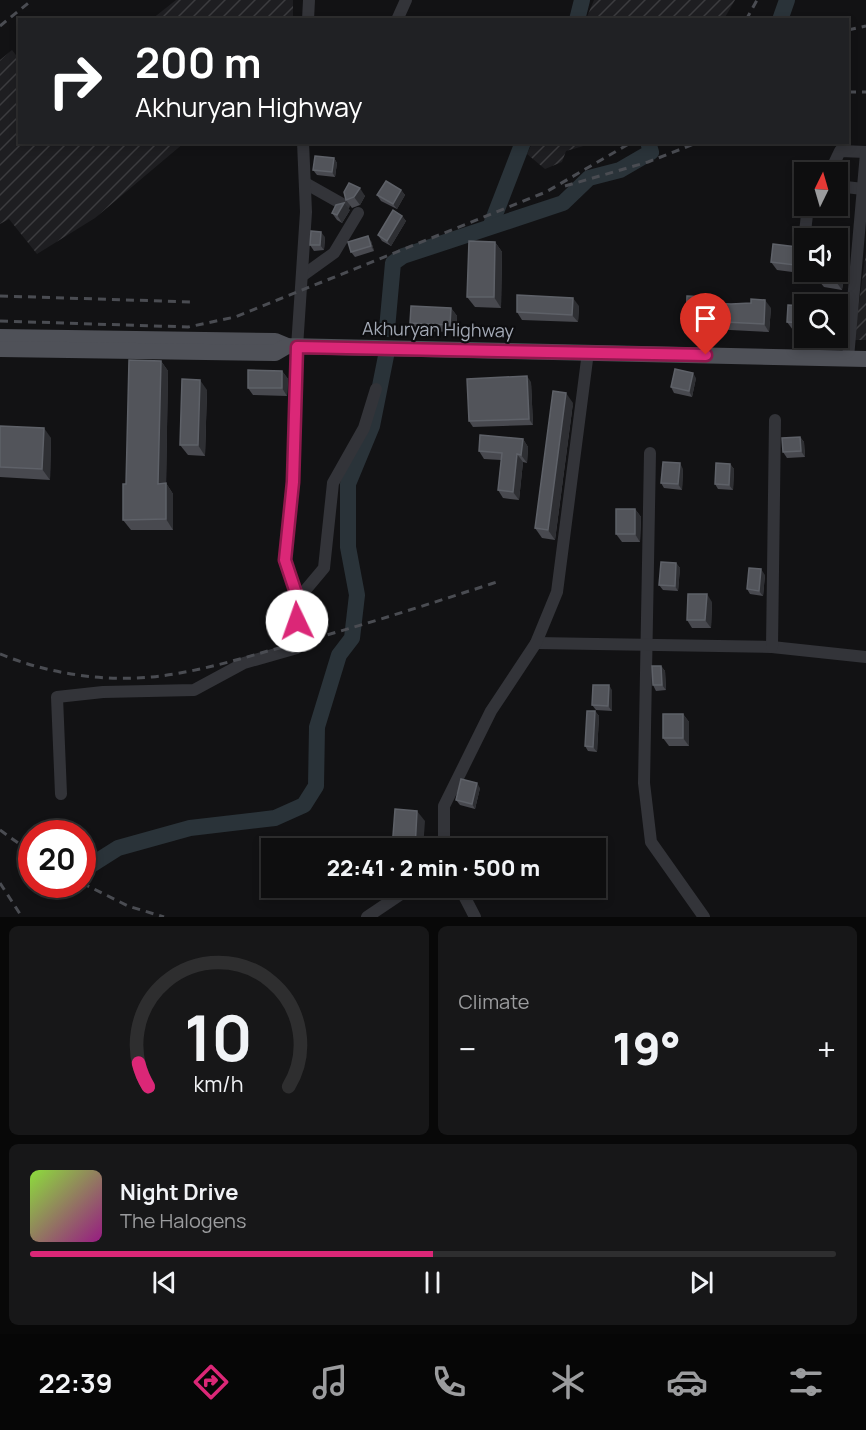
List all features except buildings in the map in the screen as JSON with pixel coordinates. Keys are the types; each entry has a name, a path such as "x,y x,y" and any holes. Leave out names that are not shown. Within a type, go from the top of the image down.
{"main road":[{"name":"Akhuryan Highway","path":"0,337 274,341 292,347 866,359"},
{"name":"Akhuryan Highway","path":"0,349 275,353 292,347"}],"street":[{"path":"308,18 309,0"},
{"path":"399,18 406,0"},
{"path":"61,794 57,697 103,692 194,690 244,663 297,648 298,599 285,560 293,482 292,347 302,276 306,212 303,144"},
{"path":"835,162 840,151 866,152 848,358"},
{"path":"305,183 344,205"},
{"path":"848,187 863,189"},
{"path":"302,276 334,253 358,213"},
{"path":"444,838 444,806 491,711 536,642 557,592 588,352"},
{"path":"298,599 324,568 333,483 364,428 376,389"},
{"path":"772,647 775,420"},
{"path":"650,453 644,783 651,842 704,917"},
{"path":"536,642 772,647 866,657"},
{"path":"368,917 396,898"},
{"path":"465,898 475,917"}],"shaded area":[{"path":"176,0 293,0 293,18 153,18"},
{"path":"594,0 735,0 725,18 586,18"},
{"path":"12,50 18,58 18,144 183,144 95,218 37,254 9,219 0,224 0,60"},
{"path":"531,144 590,144 566,151 562,162 545,169 527,154"},
{"path":"866,252 866,340 854,340"}],"waterway":[{"path":"578,18 582,0"},
{"path":"781,18 787,0"},
{"path":"491,225 522,144"},
{"path":"387,329 393,263 403,256 563,203 589,178 620,170 651,152 649,144"},
{"path":"96,862 118,848 190,828 275,818 304,805 316,786 317,727 339,655 352,638 357,595 348,547 348,484 372,426 386,356"}],"railway":[{"path":"0,26 32,0"},
{"path":"747,18 757,0"},
{"path":"849,30 866,26"},
{"path":"849,92 866,92"},
{"path":"0,321 188,327 235,317 546,192 629,144"},
{"path":"565,186 648,162 694,144"},
{"path":"0,296 193,302"},
{"path":"0,654 55,671 94,677 133,678 167,675 225,663 326,635 500,581"},
{"path":"0,830 18,843"},
{"path":"0,883 22,917"},
{"path":"96,890 128,906 164,917"}],"route":[{"path":"297,621 298,599 285,560 293,482 297,347 706,355"}]}
